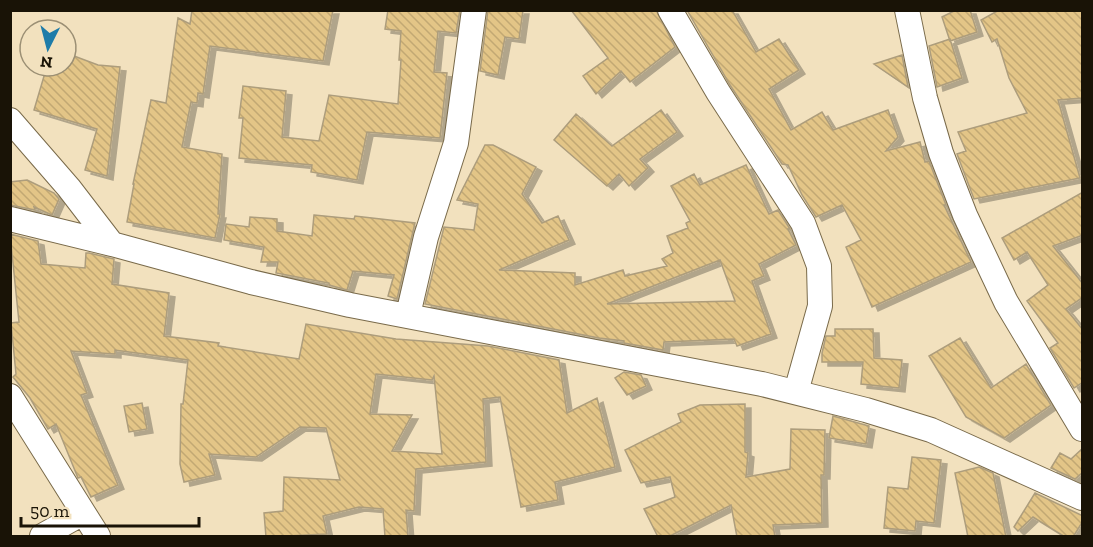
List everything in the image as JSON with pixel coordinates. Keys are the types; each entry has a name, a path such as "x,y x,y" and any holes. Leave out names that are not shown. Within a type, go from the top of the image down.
{"street":[{"path":"408,315 426,237 456,143 474,10"},
{"path":"670,10 718,92 803,223 819,266 820,306 796,392"},
{"path":"907,10 925,98 941,153 965,215 1006,302 1080,418"},
{"path":"10,120 69,188 112,244"},
{"path":"10,219 251,282 762,384 866,410 931,430 1083,498"},
{"path":"10,396 98,537"},
{"path":"42,537 83,513"}],"building":[{"path":"192,10 333,10 323,61 210,46 203,94 198,93 197,103 191,102 182,147 222,154 218,214 220,214 215,238 127,222 151,100 166,103 178,18 190,24"},
{"path":"388,10 460,10 456,33 438,31 434,72 447,73 440,138 367,132 357,180 311,172 312,165 239,158 243,118 239,118 243,86 286,91 282,137 319,141 329,95 398,104 401,31 385,29"},
{"path":"488,10 523,10 519,39 505,37 498,75 480,71"},
{"path":"571,10 656,10 675,47 630,82 621,71 596,94 583,76 608,58"},
{"path":"687,10 732,10 756,52 779,39 799,70 769,89 791,130 822,112 833,130 888,110 898,137 886,151 920,142 925,162 929,161 946,205 944,205 971,262 872,307 846,247 861,240 842,205 816,217 802,195 788,165 782,164 730,85"},
{"path":"956,10 970,10 977,32 950,41 942,17"},
{"path":"999,10 1083,10 1083,98 1058,100 1080,178 974,199 957,154 966,151 958,132 1027,113 1009,78 997,39 992,42 981,20"},
{"path":"950,39 962,78 937,87 929,46"},
{"path":"902,55 908,87 874,64"},
{"path":"78,58 98,65 120,67 107,176 85,170 97,129 34,110 43,78 78,78"},
{"path":"661,110 677,132 640,159 648,168 629,186 619,174 607,186 554,140 576,114 612,146"},
{"path":"485,145 493,145 536,167 522,194 542,223 558,216 569,240 499,270 575,273 575,285 623,270 625,276 667,266 662,259 673,253 667,236 688,228 686,223 690,221 671,186 694,174 700,185 746,165 769,214 778,210 790,229 788,229 796,245 759,264 764,276 752,281 771,334 737,346 734,339 664,342 663,350 425,304 444,227 474,230 478,204 457,200","holes":["720,260 735,301 607,304"]},
{"path":"27,180 54,193 59,199 52,215 34,207 35,210 10,205 10,182"},
{"path":"1083,192 1083,235 1053,246 1083,284 1083,297 1066,309 1083,330 1083,382 1074,388 1050,348 1058,343 1027,301 1048,285 1027,252 1014,260 1002,238"},
{"path":"314,215 354,219 355,216 415,223 397,299 388,296 394,275 353,271 347,290 329,285 329,283 276,273 278,262 261,262 264,247 224,240 226,224 249,227 250,217 277,219 277,231 312,236"},
{"path":"10,234 38,241 41,264 85,268 86,253 89,253 114,259 112,284 169,293 164,336 219,343 218,346 299,359 306,324 396,339 488,346 559,360 567,413 597,398 615,467 555,482 558,500 521,507 500,397 483,399 486,462 416,469 414,511 406,510 408,537 385,537 383,509 359,507 323,516 327,534 266,537 264,513 283,511 284,477 340,480 326,428 300,427 256,457 209,454 215,475 184,482 180,464 181,404 183,404 188,360 115,350 115,354 71,351 87,393 81,395 118,485 91,497 81,477 78,478 56,424 48,429 30,398 13,377 16,374 11,323 19,322","holes":["376,374 432,380 434,376 442,454 392,451 412,415 370,414"]},
{"path":"835,329 873,329 874,358 902,360 899,388 861,384 863,362 822,362 826,336 835,336"},
{"path":"960,338 991,388 1026,364 1051,405 1004,438 966,417 929,356"},
{"path":"624,372 641,375 646,386 627,395 615,378"},
{"path":"142,403 147,429 129,432 124,406"},
{"path":"745,404 745,452 748,453 746,477 790,469 791,429 825,430 824,475 821,475 822,523 773,525 775,537 737,537 731,505 668,537 658,537 644,509 675,497 670,477 641,483 625,450 681,422 678,414 700,405"},
{"path":"833,416 869,426 866,444 829,438"},
{"path":"1083,448 1083,472 1075,479 1051,468 1060,453 1071,459"},
{"path":"912,457 941,460 934,523 916,521 915,531 884,528 888,487 908,489"},
{"path":"979,467 993,473 1006,537 968,537 955,473"},
{"path":"1035,493 1083,516 1083,521 1073,537 1065,537 1033,517 1018,531 1014,527"}]}
